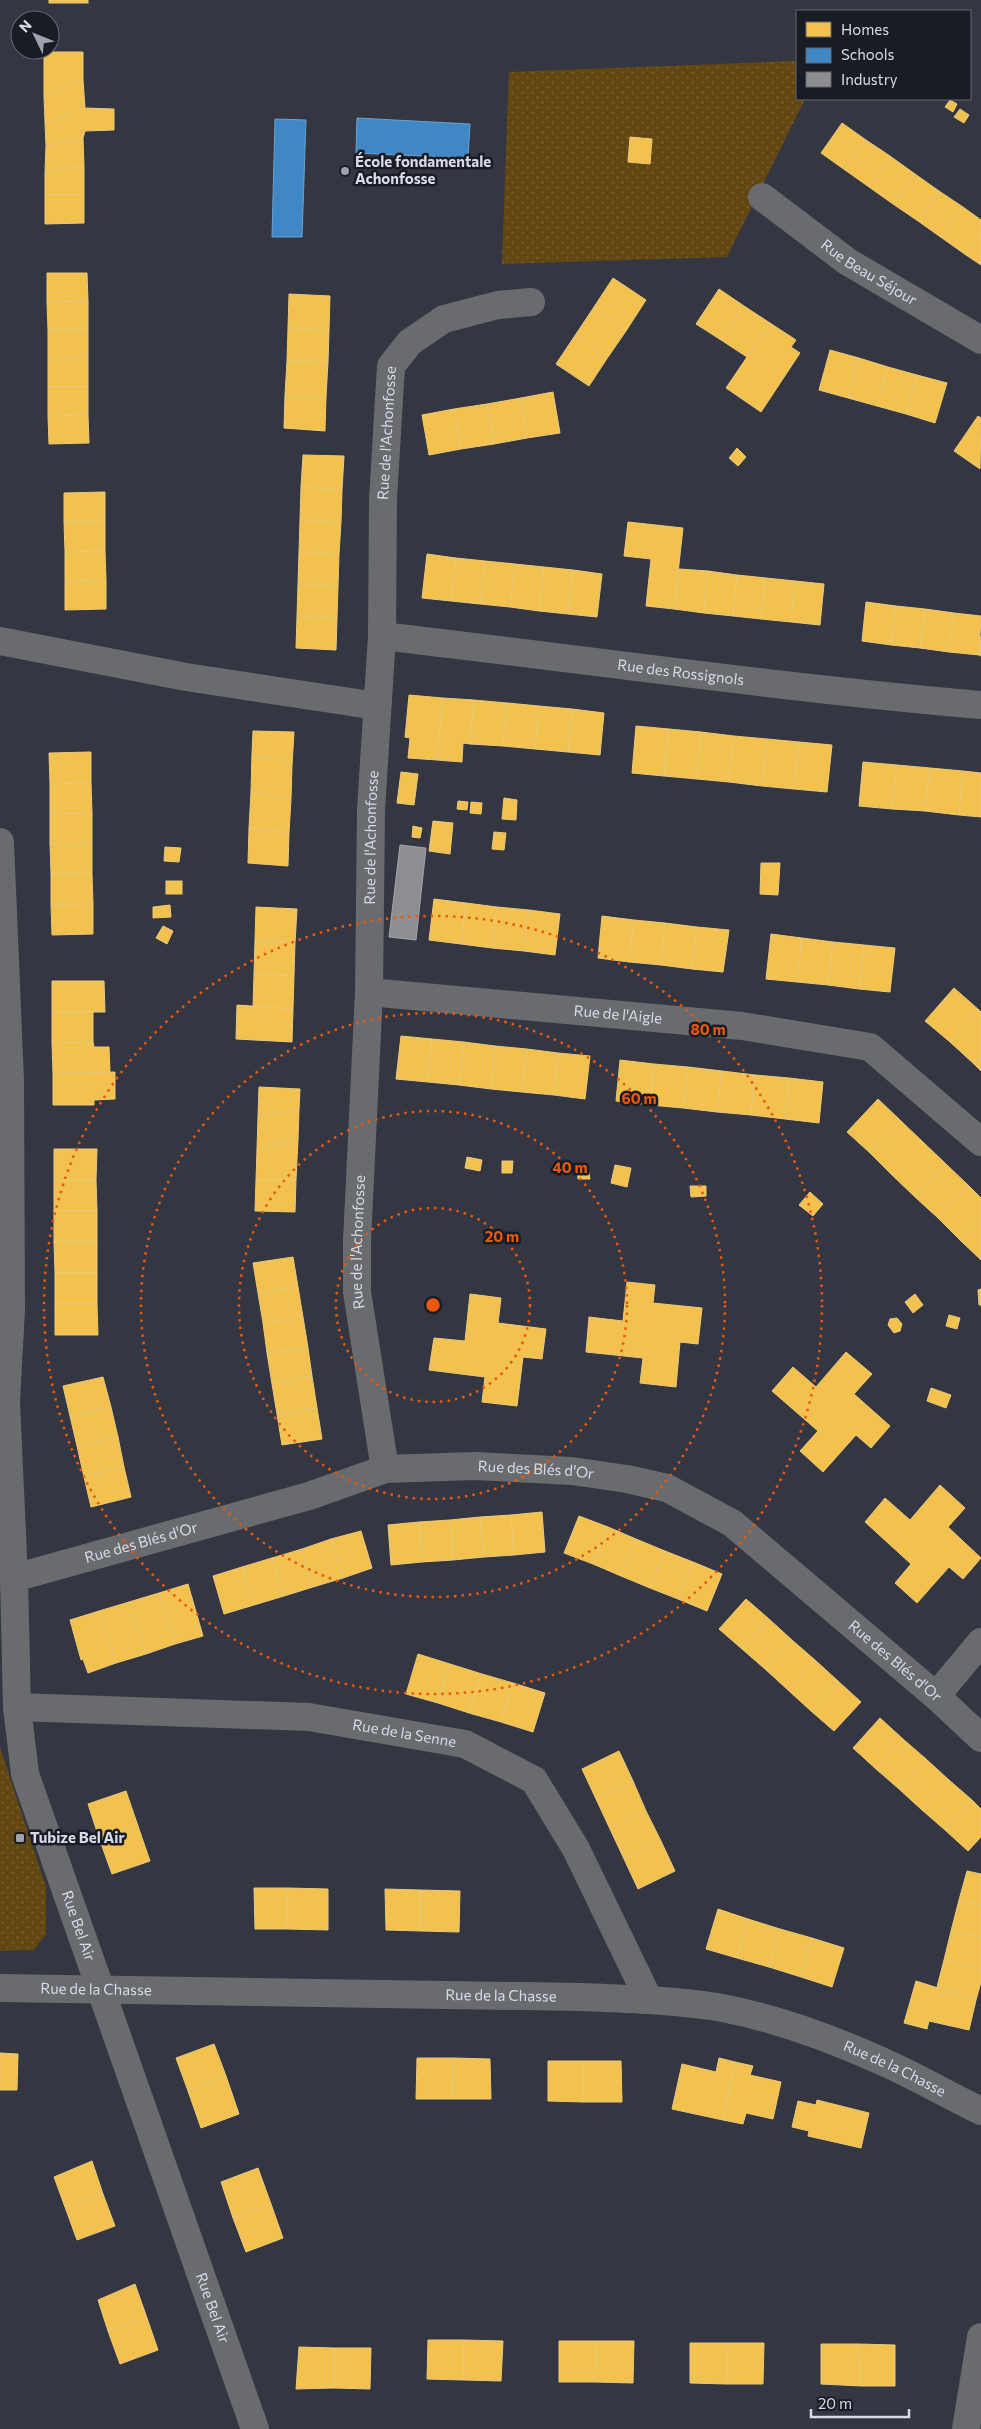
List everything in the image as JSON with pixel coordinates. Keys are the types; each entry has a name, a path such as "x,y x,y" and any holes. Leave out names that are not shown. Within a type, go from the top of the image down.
{"street":[{"name":"Rue Beau Séjour","path":"762,197 848,262 981,340"},
{"name":"Rue de l'Achonfosse","path":"385,1468 357,1292 357,1241 369,992 371,810 382,636 383,499 391,366 410,342 444,319 498,305 531,302"},
{"name":"Rue des Rossignols","path":"382,636 631,665 853,694 981,704"},
{"path":"0,641 186,677 377,706"},
{"name":"Rue Bel Air","path":"0,842 10,1090 11,1310 3,1395 14,1578 17,1707 24,1774 255,2429"},
{"name":"Rue de l'Aigle","path":"369,992 742,1026 870,1047 981,1142"},
{"name":"Rue des Blés d'Or","path":"14,1578 309,1496 385,1468 475,1466 572,1471 627,1479 667,1488 732,1523 936,1696 981,1738"},
{"path":"936,1696 981,1642"},
{"name":"Rue de la Senne","path":"17,1707 309,1717 465,1744 534,1780 576,1849 649,2000"},
{"name":"Rue de la Chasse","path":"0,1988 649,2000 717,2007 762,2018 880,2060 981,2111"},
{"path":"966,2429 981,2336"}],"shaded area":[{"path":"796,61 796,100 805,100 727,257 502,264 509,72"},
{"path":"0,1747 46,1887 46,1934 34,1950 0,1951"}],"building: Homes":[{"path":"49,0 88,0 88,3 49,3"},
{"path":"60,52 83,52 83,80 44,96 44,60 60,60"},
{"path":"83,80 85,108 45,122 44,96"},
{"path":"950,100 957,104 953,112 945,107"},
{"path":"85,108 114,109 114,130 85,131 83,138 46,146 45,122"},
{"path":"960,109 969,115 964,123 954,117"},
{"path":"842,123 866,140 845,170 821,153"},
{"path":"630,137 652,139 650,164 628,162"},
{"path":"83,138 84,166 45,172 46,146"},
{"path":"866,140 890,156 869,187 845,170"},
{"path":"890,156 915,174 893,204 869,187"},
{"path":"84,166 84,195 45,195 45,172"},
{"path":"915,174 939,191 918,221 893,204"},
{"path":"939,191 963,207 942,238 918,221"},
{"path":"45,195 84,195 84,223 45,224"},
{"path":"963,207 981,220 981,233 966,255 942,238"},
{"path":"981,233 981,265 966,255"},
{"path":"47,273 87,273 88,301 47,302"},
{"path":"613,278 646,300 626,331 594,307"},
{"path":"719,289 744,306 721,340 696,324"},
{"path":"289,294 330,296 329,330 288,328"},
{"path":"88,301 88,330 48,330 47,302"},
{"path":"744,306 770,323 747,357 721,340"},
{"path":"594,307 626,331 606,360 576,334"},
{"path":"770,323 796,340 791,347 800,353 761,412 726,388"},
{"path":"288,328 329,330 328,362 287,361"},
{"path":"48,330 88,330 88,358 48,359"},
{"path":"576,334 606,360 589,386 556,364"},
{"path":"830,350 859,358 848,398 819,390"},
{"path":"88,358 88,387 48,387 48,359"},
{"path":"859,358 888,367 877,406 848,398"},
{"path":"287,361 328,362 326,397 285,395"},
{"path":"888,367 917,375 906,414 877,406"},
{"path":"917,375 947,383 935,423 906,414"},
{"path":"48,387 88,387 88,415 48,416"},
{"path":"553,392 560,433 527,438 521,398"},
{"path":"285,395 326,397 325,431 284,428"},
{"path":"521,398 527,438 494,444 487,404"},
{"path":"487,404 494,444 461,449 454,409"},
{"path":"454,409 461,449 429,455 422,415"},
{"path":"88,415 89,443 49,444 48,416"},
{"path":"978,416 981,418 980,469 954,451"},
{"path":"737,448 746,457 738,466 729,458"},
{"path":"303,455 344,456 342,490 301,487"},
{"path":"301,487 342,490 341,522 300,520"},
{"path":"105,492 105,522 64,522 64,493"},
{"path":"300,520 341,522 339,554 299,552"},
{"path":"64,522 105,522 105,551 65,552"},
{"path":"628,522 683,528 674,609 646,606 651,559 624,556"},
{"path":"105,551 106,580 65,581 65,552"},
{"path":"299,552 339,554 338,586 298,584"},
{"path":"427,554 456,558 451,601 422,598"},
{"path":"456,558 485,561 480,604 451,601"},
{"path":"485,561 515,564 510,607 480,604"},
{"path":"515,564 544,567 539,611 510,607"},
{"path":"544,567 573,570 568,614 539,611"},
{"path":"679,569 708,571 704,613 674,609"},
{"path":"573,570 602,574 597,617 568,614"},
{"path":"708,571 737,575 733,616 704,613"},
{"path":"737,575 766,578 761,619 733,616"},
{"path":"766,578 795,581 791,622 761,619"},
{"path":"106,580 106,609 65,610 65,581"},
{"path":"795,581 824,584 820,625 791,622"},
{"path":"298,584 338,586 337,618 297,616"},
{"path":"866,602 896,606 891,645 862,641"},
{"path":"896,606 925,609 920,648 891,645"},
{"path":"925,609 954,613 949,652 920,648"},
{"path":"954,613 981,616 979,655 949,652"},
{"path":"297,616 337,618 336,650 296,648"},
{"path":"981,636 981,656 979,655"},
{"path":"409,695 443,698 437,760 408,758 410,738 405,737"},
{"path":"443,698 474,700 470,744 463,743 462,762 437,760"},
{"path":"474,700 507,703 503,746 470,744"},
{"path":"507,703 539,706 535,749 503,746"},
{"path":"539,706 572,709 568,752 535,749"},
{"path":"572,709 604,713 600,755 568,752"},
{"path":"636,726 669,729 664,776 632,773"},
{"path":"669,729 701,732 697,779 664,776"},
{"path":"253,731 294,732 292,765 252,753"},
{"path":"701,732 734,736 729,782 697,779"},
{"path":"734,736 767,739 762,786 729,782"},
{"path":"767,739 799,742 794,789 762,786"},
{"path":"799,742 832,745 827,792 794,789"},
{"path":"91,752 91,783 50,784 49,753"},
{"path":"252,753 292,765 291,799 251,792"},
{"path":"863,762 897,765 892,809 859,806"},
{"path":"897,765 930,768 925,811 892,809"},
{"path":"930,768 963,771 959,815 925,811"},
{"path":"963,771 981,773 981,817 959,815"},
{"path":"401,772 418,774 414,805 397,803"},
{"path":"91,783 92,813 50,814 50,784"},
{"path":"251,792 291,799 289,833 249,828"},
{"path":"504,798 517,800 516,820 502,819"},
{"path":"458,801 468,802 467,810 457,809"},
{"path":"471,802 482,803 481,814 470,813"},
{"path":"92,813 92,843 50,844 50,814"},
{"path":"433,821 453,823 450,854 429,851"},
{"path":"413,826 422,828 420,838 412,837"},
{"path":"249,828 289,833 288,866 248,863"},
{"path":"494,832 506,833 504,850 492,849"},
{"path":"92,843 92,874 51,874 50,844"},
{"path":"165,847 181,848 179,862 164,861"},
{"path":"761,863 780,863 778,895 760,894"},
{"path":"51,874 92,874 93,904 51,905"},
{"path":"166,881 182,881 182,894 166,894"},
{"path":"434,899 466,903 461,944 429,940"},
{"path":"466,903 497,907 492,948 461,944"},
{"path":"93,904 93,934 52,935 51,905"},
{"path":"170,905 171,917 153,918 153,907"},
{"path":"256,907 297,909 295,943 255,940"},
{"path":"497,907 529,910 524,951 492,948"},
{"path":"529,910 560,914 555,955 524,951"},
{"path":"602,916 634,920 629,962 598,958"},
{"path":"634,920 665,923 661,965 629,962"},
{"path":"665,923 697,927 692,969 661,965"},
{"path":"163,926 173,931 167,944 156,938"},
{"path":"697,927 729,930 723,972 692,969"},
{"path":"771,934 802,938 797,982 766,979"},
{"path":"802,938 833,942 828,985 797,982"},
{"path":"255,940 295,943 294,976 254,974"},
{"path":"833,942 864,945 859,989 828,985"},
{"path":"864,945 895,948 890,992 859,989"},
{"path":"254,974 294,976 293,1009 253,1007"},
{"path":"52,981 104,981 105,1012 52,1012"},
{"path":"954,988 979,1010 950,1042 925,1021"},
{"path":"237,1005 293,1009 292,1042 236,1039"},
{"path":"979,1010 981,1012 981,1056 974,1064 950,1042"},
{"path":"52,1012 93,1012 93,1042 52,1043"},
{"path":"401,1036 432,1039 428,1082 396,1079"},
{"path":"432,1039 464,1042 459,1085 428,1082"},
{"path":"93,1042 94,1047 109,1047 110,1072 53,1074 52,1043"},
{"path":"464,1042 495,1046 491,1089 459,1085"},
{"path":"495,1046 527,1049 522,1092 491,1089"},
{"path":"527,1049 558,1053 554,1095 522,1092"},
{"path":"558,1053 590,1056 585,1099 554,1095"},
{"path":"981,1056 981,1071 974,1064"},
{"path":"620,1060 654,1064 650,1105 616,1101"},
{"path":"654,1064 688,1067 683,1108 650,1105"},
{"path":"688,1067 722,1071 717,1112 683,1108"},
{"path":"722,1071 755,1075 751,1115 717,1112"},
{"path":"115,1072 115,1099 94,1100 94,1105 53,1105 53,1074"},
{"path":"755,1075 789,1078 785,1119 751,1115"},
{"path":"789,1078 823,1082 819,1123 785,1119"},
{"path":"259,1087 300,1089 299,1109 258,1117"},
{"path":"878,1099 901,1121 870,1153 847,1132"},
{"path":"299,1109 298,1140 257,1149 258,1117"},
{"path":"901,1121 924,1143 892,1175 870,1153"},
{"path":"298,1140 296,1180 256,1180 257,1149"},
{"path":"924,1143 946,1164 915,1197 892,1175"},
{"path":"54,1149 97,1149 96,1180 54,1180"},
{"path":"467,1157 482,1160 480,1171 465,1168"},
{"path":"502,1161 513,1161 512,1173 502,1173"},
{"path":"946,1164 969,1186 938,1218 915,1197"},
{"path":"615,1165 631,1168 627,1187 611,1183"},
{"path":"588,1168 590,1179 578,1179 577,1169"},
{"path":"54,1180 96,1180 97,1211 54,1211"},
{"path":"256,1180 296,1180 295,1212 255,1211"},
{"path":"690,1186 706,1186 706,1196 691,1197"},
{"path":"969,1186 981,1198 981,1219 961,1241 938,1218"},
{"path":"810,1192 823,1204 813,1216 799,1205"},
{"path":"54,1211 97,1211 97,1242 54,1242"},
{"path":"981,1219 981,1260 961,1241"},
{"path":"54,1242 97,1242 97,1273 55,1273"},
{"path":"293,1257 298,1287 258,1293 253,1263"},
{"path":"55,1273 97,1273 97,1304 55,1304"},
{"path":"627,1282 655,1285 653,1303 702,1308 698,1344 680,1342 676,1387 640,1383 643,1358 586,1352 589,1317 623,1321"},
{"path":"298,1287 303,1317 263,1323 258,1293"},
{"path":"981,1289 981,1305 979,1305 978,1290"},
{"path":"470,1294 501,1298 498,1323 546,1329 542,1359 523,1357 517,1406 482,1402 485,1377 429,1370 434,1338 465,1341"},
{"path":"915,1294 923,1305 913,1313 905,1302"},
{"path":"55,1304 97,1304 98,1335 55,1335"},
{"path":"949,1315 960,1318 957,1329 946,1326"},
{"path":"303,1317 308,1348 267,1353 263,1323"},
{"path":"897,1318 902,1324 900,1331 894,1333 888,1325 890,1319"},
{"path":"308,1348 312,1376 272,1384 267,1353"},
{"path":"846,1352 872,1374 854,1394 890,1426 871,1448 856,1435 823,1472 800,1451 818,1431 772,1391 793,1367 816,1387"},
{"path":"312,1376 317,1408 277,1414 272,1384"},
{"path":"103,1377 111,1407 70,1416 63,1386"},
{"path":"931,1388 951,1395 946,1408 927,1401"},
{"path":"111,1407 118,1437 77,1446 70,1416"},
{"path":"317,1408 322,1439 282,1445 277,1414"},
{"path":"118,1437 124,1467 84,1477 77,1446"},
{"path":"124,1467 131,1497 91,1507 84,1477"},
{"path":"940,1485 965,1508 948,1527 981,1558 963,1579 949,1567 917,1603 895,1583 911,1564 865,1522 885,1498 910,1520"},
{"path":"542,1512 545,1552 514,1555 511,1515"},
{"path":"511,1515 514,1555 484,1557 480,1517"},
{"path":"579,1516 608,1527 593,1564 564,1553"},
{"path":"480,1517 484,1557 453,1560 450,1520"},
{"path":"450,1520 453,1560 422,1562 419,1522"},
{"path":"419,1522 422,1562 391,1565 388,1525"},
{"path":"608,1527 636,1539 621,1576 593,1564"},
{"path":"361,1531 372,1568 343,1578 331,1539"},
{"path":"331,1539 343,1578 313,1587 302,1549"},
{"path":"636,1539 665,1551 650,1588 621,1576"},
{"path":"302,1549 313,1587 284,1596 272,1558"},
{"path":"665,1551 693,1562 678,1599 650,1588"},
{"path":"272,1558 284,1596 254,1605 242,1567"},
{"path":"693,1562 722,1574 707,1611 678,1599"},
{"path":"242,1567 254,1605 224,1614 213,1576"},
{"path":"188,1584 203,1636 175,1644 159,1593"},
{"path":"159,1593 175,1644 146,1654 129,1602"},
{"path":"746,1599 769,1619 742,1649 719,1629"},
{"path":"129,1602 146,1654 116,1663 99,1611"},
{"path":"99,1611 116,1663 88,1673 83,1659 81,1660 70,1620"},
{"path":"769,1619 792,1640 765,1669 742,1649"},
{"path":"792,1640 815,1660 788,1690 765,1669"},
{"path":"418,1654 450,1664 438,1703 406,1694"},
{"path":"815,1660 838,1681 811,1711 788,1690"},
{"path":"450,1664 482,1674 469,1713 438,1703"},
{"path":"482,1674 513,1683 501,1722 469,1713"},
{"path":"838,1681 861,1702 834,1731 811,1711"},
{"path":"513,1683 545,1693 533,1732 501,1722"},
{"path":"880,1718 903,1739 876,1769 853,1748"},
{"path":"903,1739 926,1759 899,1789 876,1769"},
{"path":"619,1751 633,1781 596,1799 582,1769"},
{"path":"926,1759 949,1780 922,1810 899,1789"},
{"path":"949,1780 972,1800 945,1830 922,1810"},
{"path":"633,1781 646,1811 610,1829 596,1799"},
{"path":"126,1791 138,1826 99,1838 88,1804"},
{"path":"972,1800 981,1809 981,1837 968,1851 945,1830"},
{"path":"646,1811 661,1841 624,1859 610,1829"},
{"path":"138,1826 150,1861 112,1874 99,1838"},
{"path":"661,1841 675,1871 638,1889 624,1859"},
{"path":"967,1871 981,1874 981,1905 959,1900"},
{"path":"254,1888 288,1888 287,1929 255,1929"},
{"path":"288,1888 328,1889 328,1930 287,1929"},
{"path":"385,1889 421,1890 421,1931 386,1930"},
{"path":"421,1890 460,1891 459,1932 421,1931"},
{"path":"959,1900 981,1905 981,1937 951,1931"},
{"path":"718,1909 748,1919 737,1958 706,1949"},
{"path":"748,1919 780,1929 769,1967 737,1958"},
{"path":"780,1929 812,1938 801,1977 769,1967"},
{"path":"951,1931 981,1937 981,1969 944,1960"},
{"path":"812,1938 844,1948 832,1987 801,1977"},
{"path":"944,1960 981,1969 981,1982 976,2000 937,1987"},
{"path":"916,1981 976,2000 969,2030 929,2021 927,2029 904,2023"},
{"path":"214,2044 226,2076 188,2091 176,2058"},
{"path":"0,2053 18,2054 17,2090 0,2090"},
{"path":"417,2058 454,2058 452,2099 416,2099"},
{"path":"454,2058 490,2059 491,2099 452,2099"},
{"path":"719,2058 735,2062 723,2120 672,2109 682,2064 716,2072"},
{"path":"548,2061 583,2061 583,2102 548,2101"},
{"path":"583,2061 621,2061 622,2102 583,2102"},
{"path":"735,2062 753,2066 750,2075 781,2082 773,2119 746,2113 743,2124 723,2120"},
{"path":"226,2076 239,2114 201,2128 188,2091"},
{"path":"817,2100 869,2113 861,2148 808,2136 809,2131 792,2127 798,2101 816,2105"},
{"path":"92,2161 103,2194 65,2207 54,2177"},
{"path":"258,2168 271,2204 233,2218 221,2182"},
{"path":"103,2194 115,2226 77,2240 65,2207"},
{"path":"271,2204 283,2238 246,2252 233,2218"},
{"path":"135,2284 147,2318 108,2331 98,2300"},
{"path":"147,2318 158,2350 120,2364 108,2331"},
{"path":"428,2340 464,2340 464,2380 427,2379"},
{"path":"464,2340 503,2341 501,2381 464,2380"},
{"path":"559,2341 596,2341 595,2382 559,2382"},
{"path":"596,2341 634,2341 633,2383 595,2382"},
{"path":"690,2343 728,2343 727,2384 690,2383"},
{"path":"728,2343 764,2343 763,2384 727,2384"},
{"path":"821,2344 858,2344 861,2386 821,2384"},
{"path":"858,2344 895,2345 895,2386 861,2386"},
{"path":"299,2347 334,2348 334,2388 296,2389"},
{"path":"334,2348 371,2348 370,2389 334,2388"}],"building: Schools":[{"path":"357,118 470,124 468,158 356,153"},
{"path":"275,119 306,120 302,237 272,237"}],"building: Industry":[{"path":"400,845 426,848 416,940 389,937"}],"place":[{"name":"École fondamentale Achonfosse","path":"345,171"},
{"name":"Tubize Bel Air","path":"20,1838"}]}
